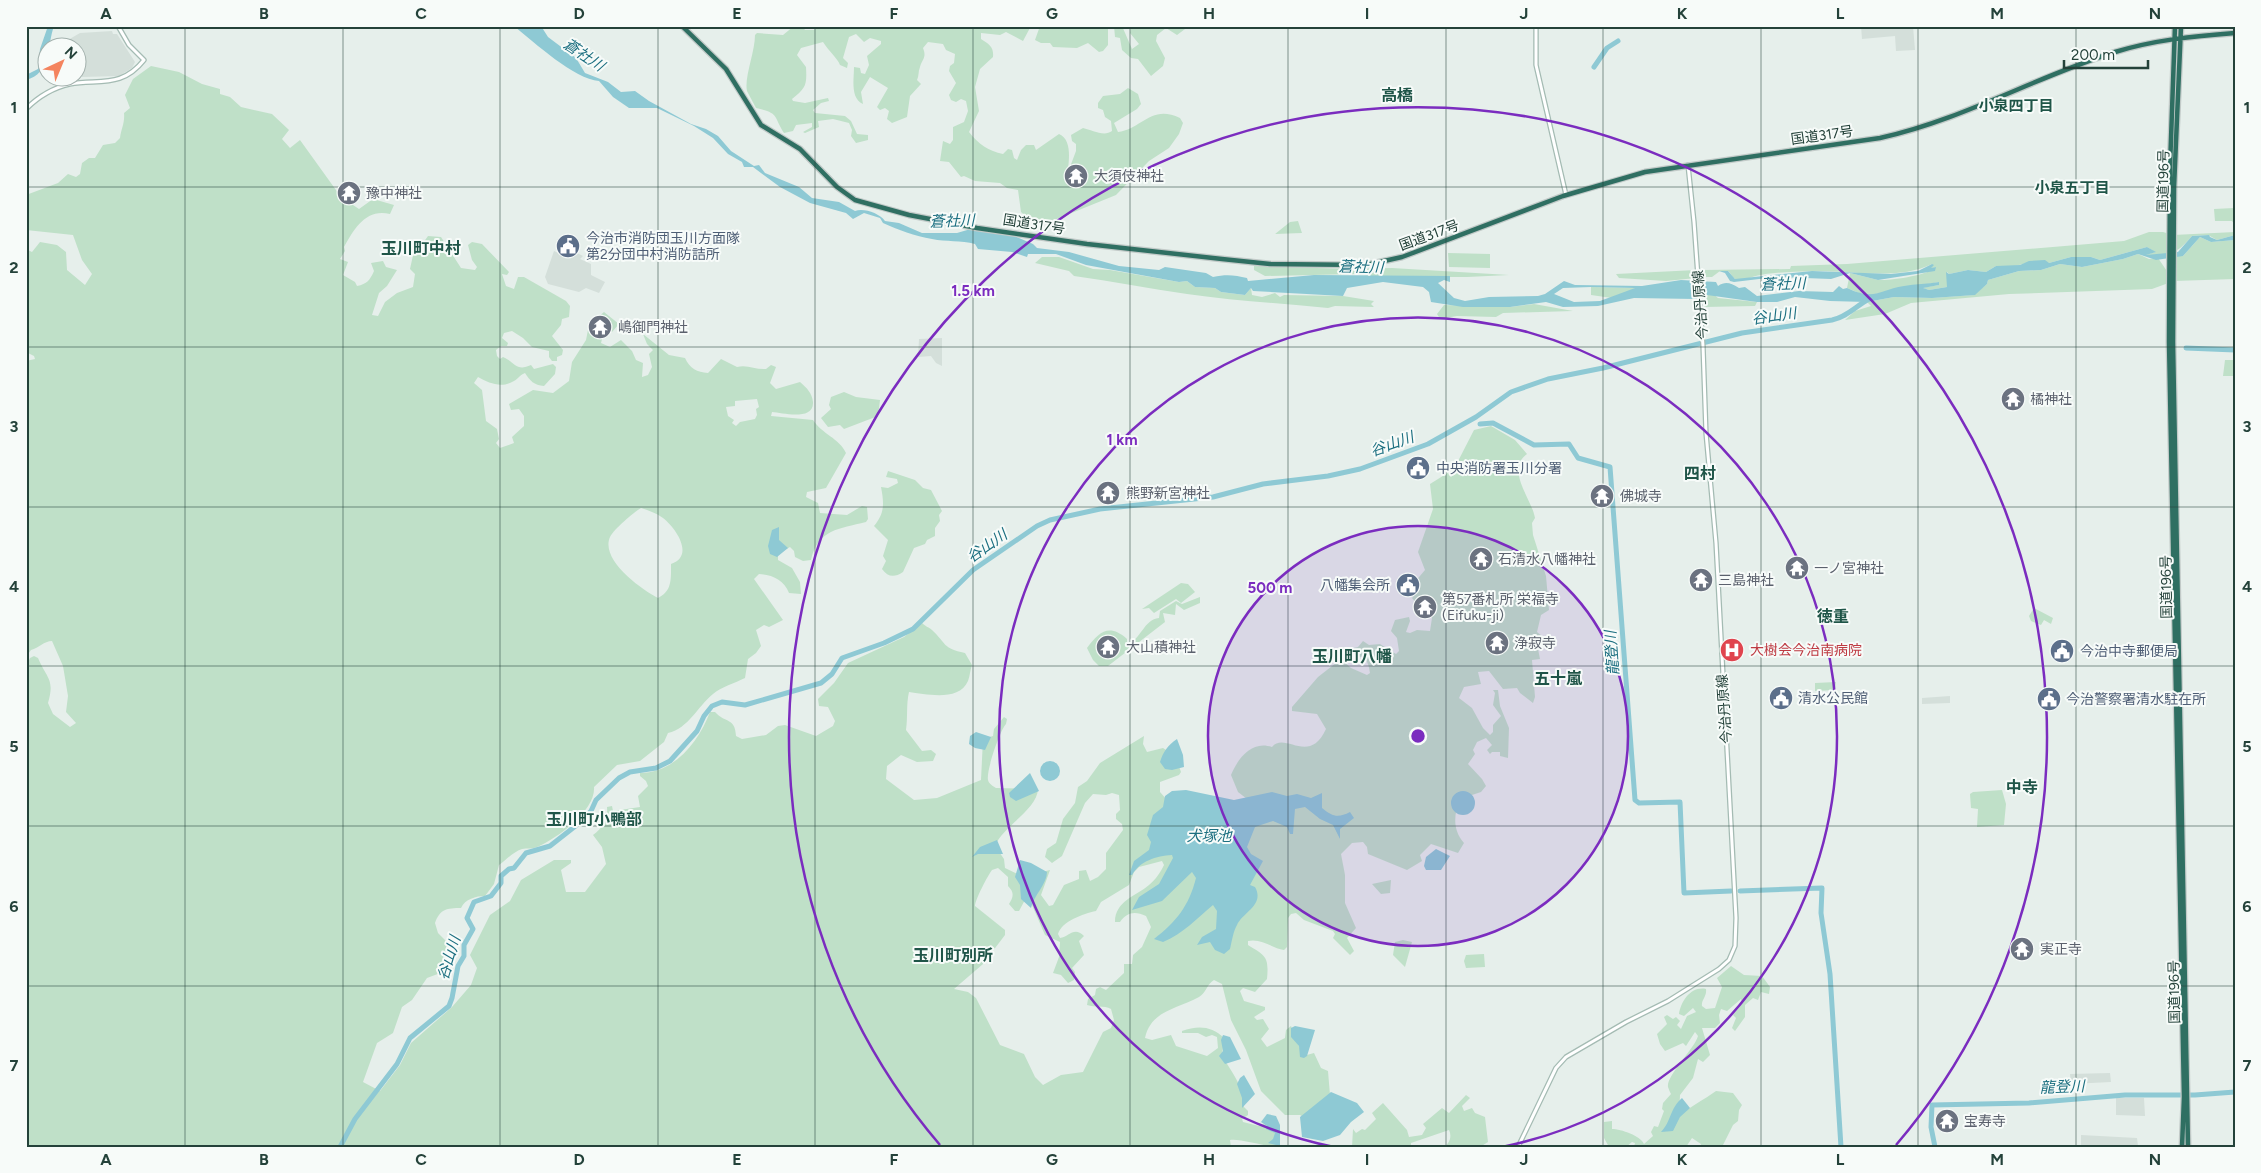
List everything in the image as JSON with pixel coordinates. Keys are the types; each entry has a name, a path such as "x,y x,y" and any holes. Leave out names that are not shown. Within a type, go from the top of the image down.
{"highway":[{"name":"国道317号","path":"682,26 726,69 750,110 766,129 804,153 846,195 908,215 1071,242 1270,264 1349,266 1366,265 1402,257 1566,195 1645,172 1906,133 1956,116 2115,52 2178,38 2235,33"},
{"name":"国道196号","path":"2176,26 2178,38"},
{"name":"国道196号","path":"2181,26 2178,38 2172,167 2171,342 2185,1095 2188,1147"},
{"name":"国道196号","path":"2182,1147 2185,1095"}],"main road":[{"path":"1536,26 1536,65 1566,195"},
{"path":"26,109 42,94 61,86 112,81 136,69 144,60 128,46 118,27"},
{"name":"今治丹原線","path":"1518,1147 1556,1068 1566,1057 1626,1022 1668,1002 1708,976 1725,964 1735,946 1736,918 1716,544 1706,434 1703,346 1688,165"}],"shaded area":[{"path":"1861,26 1913,26 1915,50 1896,51 1895,36 1862,39"},
{"path":"112,31 113,34 117,34 135,62 132,68 119,76 88,77 88,38 71,38 80,33"},
{"path":"565,247 583,256 580,259 591,264 591,275 605,282 599,293 586,288 579,292 548,284 545,277 554,251 561,254"},
{"path":"942,338 942,366 936,363 931,356 918,357 919,339"},
{"path":"1950,696 1950,703 1922,704 1922,698"},
{"path":"2110,1073 2111,1082 2071,1084 2070,1074"},
{"path":"2116,1098 2144,1098 2145,1116 2116,1115"},
{"path":"2081,1135 2137,1138 2138,1146 2081,1147"}],"green space":[{"path":"794,26 802,26 805,30 814,30 817,26 1031,26 1023,41 1006,32 1000,35 981,33 981,39 992,48 993,57 980,69 975,87 979,111 969,132 976,140 993,151 1003,154 1008,149 1012,150 1014,158 1017,160 1021,150 1026,145 1034,145 1036,150 1059,134 1064,137 1069,149 1067,181 1083,176 1083,171 1072,171 1070,167 1076,151 1076,144 1072,141 1071,135 1083,128 1102,133 1112,131 1111,121 1105,117 1103,110 1098,108 1098,103 1103,96 1120,94 1128,88 1138,94 1141,104 1137,109 1114,123 1118,132 1134,127 1154,115 1161,114 1170,114 1180,118 1183,123 1179,134 1169,148 1149,161 1116,195 1047,223 1031,221 1021,212 1018,190 1007,188 1000,183 975,181 964,176 961,177 949,162 940,161 943,141 950,144 953,140 953,127 964,122 968,111 966,101 961,99 956,102 951,100 949,95 956,83 949,71 950,66 954,63 955,54 946,50 943,44 928,42 923,48 924,56 917,80 921,84 910,96 907,117 892,123 887,119 889,111 885,108 880,110 877,107 888,88 870,77 861,92 863,104 854,93 854,67 860,68 861,73 865,74 869,65 867,56 881,44 881,41 870,38 864,42 856,34 849,37 843,58 848,63 847,68 840,65 823,42 801,48 797,55 806,67 806,82 803,89 792,99 793,101 805,103 828,98 829,101 821,103 813,110 815,113 845,116 851,121 857,134 868,135 868,140 856,143 851,136 852,130 849,123 833,119 818,121 819,127 805,133 803,132 812,127 812,123 796,125 793,131 784,133 772,113 756,108 746,86 755,35 757,33 783,35"},
{"path":"1040,26 1108,26 1108,45 1103,51 1099,52 1088,43 1077,48 1053,47 1050,43 1041,43 1035,40"},
{"path":"1114,26 1122,26 1132,49 1139,44 1130,33 1131,26 1189,26 1177,35 1166,28 1157,35 1156,41 1165,58 1163,66 1151,76 1138,59 1131,58 1122,50 1120,38 1115,37"},
{"path":"151,66 179,72 202,84 220,89 220,94 230,97 241,107 272,114 289,130 282,139 290,148 300,140 341,197 359,209 373,199 394,205 390,214 374,214 357,227 344,247 345,251 340,259 348,262 343,275 355,282 357,286 366,283 371,277 374,271 371,263 383,261 386,267 397,270 387,286 379,293 372,315 378,316 385,302 397,293 413,287 415,274 410,269 414,251 418,250 428,236 441,237 461,268 475,270 477,267 472,260 468,245 472,242 482,244 509,272 507,275 502,274 506,286 514,289 518,277 524,277 566,301 570,306 569,317 562,319 561,325 552,336 563,350 562,355 557,357 557,361 552,361 549,357 549,351 532,347 512,331 504,333 502,338 508,343 507,346 501,346 496,350 497,356 500,359 503,357 519,367 531,365 534,369 553,364 556,367 555,374 544,386 533,382 525,373 514,381 503,385 478,377 474,383 482,390 486,421 497,429 499,439 496,443 500,448 514,443 512,437 524,426 524,416 519,409 511,410 509,404 533,390 553,393 569,381 572,362 586,340 589,325 604,312 619,324 612,332 602,322 596,328 603,335 601,343 610,347 621,340 632,351 636,360 643,363 642,377 648,375 652,367 649,354 653,350 647,344 643,334 669,355 685,358 694,369 700,372 708,373 721,359 737,367 766,369 771,365 776,367 770,383 776,389 800,382 812,396 812,408 809,412 790,414 772,412 771,416 813,420 839,443 846,453 826,488 807,492 806,497 818,503 820,513 847,515 862,506 867,507 868,519 866,522 839,529 824,536 814,550 811,560 803,561 795,557 794,551 790,547 778,554 778,560 792,568 800,582 801,594 789,593 781,582 769,576 759,574 754,579 783,620 769,627 764,625 756,630 761,646 748,659 745,678 713,694 682,727 668,733 664,742 640,761 617,765 594,787 589,805 565,830 535,848 519,850 499,865 494,884 485,896 471,899 465,902 461,908 448,909 439,915 435,923 438,933 447,942 443,972 427,978 412,1000 402,1007 393,1033 377,1043 363,1082 380,1091 400,1065 411,1043 452,1007 471,985 477,968 470,955 490,915 510,901 521,880 554,860 571,860 571,863 561,870 566,892 585,892 606,864 602,847 593,835 604,823 607,816 607,807 612,806 613,811 640,807 638,796 648,786 646,781 640,776 640,773 653,772 675,761 692,744 710,712 715,712 732,723 736,736 742,739 766,735 778,726 785,725 816,736 833,726 835,721 828,707 819,706 818,699 834,683 848,663 904,637 922,623 932,630 948,647 965,653 972,665 968,681 964,688 957,692 933,695 909,692 906,730 922,751 931,750 936,754 933,761 917,762 901,755 887,766 886,779 914,800 937,798 981,780 983,739 993,736 994,729 1004,717 1007,719 1006,724 1000,734 991,760 988,780 996,788 1038,789 1032,804 1005,832 995,846 1004,859 1005,868 1024,877 1026,898 1019,911 1015,911 1009,904 1013,895 1008,886 1008,877 998,868 992,870 979,893 975,906 1005,930 1005,935 983,964 954,989 968,992 976,998 1000,1045 1024,1054 1035,1077 1043,1085 1061,1075 1083,1072 1103,1032 1111,1028 1114,1020 1111,1009 1087,1005 1088,999 1095,995 1096,989 1100,987 1106,990 1124,973 1124,964 1132,964 1133,955 1142,947 1151,927 1146,916 1135,913 1128,914 1120,922 1115,922 1118,909 1127,900 1149,885 1164,865 1162,861 1139,867 1134,872 1129,885 1101,902 1096,911 1079,916 1064,925 1058,934 1060,938 1074,932 1084,936 1079,941 1084,955 1072,968 1075,972 1074,980 1068,983 1061,975 1053,973 1059,957 1060,942 1045,935 1029,898 1042,872 1050,870 1041,895 1049,906 1053,905 1064,885 1079,879 1079,871 1086,870 1090,881 1098,877 1106,869 1106,853 1123,830 1122,824 1116,819 1116,814 1120,810 1119,795 1112,793 1106,795 1093,794 1085,803 1062,856 1052,863 1045,857 1047,849 1056,843 1063,819 1075,803 1078,787 1087,781 1100,763 1144,736 1143,744 1147,752 1163,748 1174,758 1181,772 1179,775 1160,782 1160,792 1174,808 1241,849 1251,802 1238,792 1231,775 1238,762 1252,748 1258,746 1272,747 1277,743 1284,743 1305,747 1319,740 1326,729 1317,714 1292,711 1292,707 1318,677 1341,659 1351,668 1367,675 1370,673 1369,665 1364,658 1355,655 1350,649 1358,647 1363,641 1369,645 1380,644 1396,654 1399,651 1397,638 1391,631 1395,620 1409,617 1410,621 1406,632 1410,633 1417,630 1430,631 1432,618 1428,600 1416,603 1412,598 1420,589 1414,583 1425,570 1418,552 1433,509 1430,484 1454,469 1474,430 1491,426 1515,440 1527,454 1521,461 1519,476 1535,518 1532,523 1533,535 1546,576 1549,610 1541,615 1537,632 1542,636 1537,644 1540,659 1532,660 1535,697 1533,703 1520,693 1517,688 1503,689 1489,671 1478,672 1481,684 1464,687 1459,698 1472,708 1483,728 1490,735 1493,732 1493,725 1501,716 1493,705 1495,693 1493,690 1498,690 1500,706 1509,728 1508,758 1500,756 1500,752 1492,752 1490,754 1487,750 1492,745 1486,738 1477,742 1473,750 1475,754 1468,764 1486,786 1481,792 1460,799 1455,821 1457,832 1464,843 1458,853 1431,844 1420,855 1422,861 1407,870 1368,854 1367,847 1363,842 1352,843 1341,854 1345,875 1345,903 1356,928 1347,938 1354,951 1350,955 1333,938 1335,934 1333,931 1304,920 1296,913 1291,914 1288,918 1287,947 1284,950 1262,942 1248,941 1248,945 1259,952 1267,961 1267,979 1255,992 1243,988 1240,991 1244,1001 1265,1007 1265,1010 1254,1017 1257,1020 1263,1019 1269,1029 1261,1039 1267,1047 1285,1038 1286,1030 1291,1026 1303,1056 1314,1053 1321,1068 1328,1071 1330,1095 1305,1118 1300,1115 1285,1115 1261,1091 1246,1050 1231,1020 1222,984 1214,980 1199,997 1166,1012 1153,1021 1145,1038 1152,1040 1171,1035 1176,1046 1207,1056 1218,1048 1217,1037 1212,1035 1206,1037 1198,1033 1182,1033 1182,1031 1199,1027 1215,1031 1224,1038 1222,1056 1237,1080 1242,1093 1244,1107 1248,1111 1248,1115 1242,1119 1243,1122 1259,1126 1264,1124 1271,1128 1275,1133 1278,1147 1230,1140 1231,1147 26,1147 26,667 30,658 34,656 38,658 49,679 51,689 48,703 53,714 70,727 76,723 66,712 68,696 63,666 52,641 31,650 26,657 26,361 35,359 34,356 26,352 26,249 32,252 40,242 57,245 66,252 67,270 85,285 92,274 82,260 73,235 26,230 26,195 58,183 68,174 76,177 80,174 82,163 89,158 95,158 103,145 115,143 120,138 124,113 130,108 125,95 133,79","holes":["757,399 759,407 756,409 757,415 755,419 740,422 736,426 732,423 734,420 728,416 726,407 735,406 735,401","641,508 663,518 673,528 681,542 682,555 671,564 671,580 668,588 658,598 624,573 616,564 608,546 610,537 615,530"]},
{"path":"2235,197 2235,225 2232,221 2215,221 2214,209 2234,208"},
{"path":"1298,221 1302,233 1275,234 1290,222"},
{"path":"2149,232 2163,232 2173,235 2235,232 2235,235 2217,240 2208,235 2192,236 2182,247 2172,253 2160,255 2145,255 2155,252 2147,247 2100,260 2091,257 2071,257 2049,263 2035,261 2015,266 1996,266 1986,272 1968,270 1949,274 1947,272 1947,287 1929,290 1921,288 1939,285 1939,282 1870,295 1847,288 1850,273 1884,280 1926,273 1936,267 1930,269 1932,264 1904,272 1873,274 1826,271 1786,272 1739,280 1734,278 1728,271 1720,271 1712,277 1702,277 1702,270 1790,269 1791,266 1847,264 2124,241"},
{"path":"2200,237 2211,242 2235,240 2235,279 2174,281 2152,289 2009,294 1911,303 1885,314 1845,320 1855,311 1871,306 1867,302 1894,297 1932,298 1974,295 1987,284 1988,280 2019,271 2041,270 2060,264 2082,267 2138,254 2149,259 2158,258 2173,280 2173,256 2183,256"},
{"path":"1448,253 1490,254 1490,268 1449,267"},
{"path":"1042,257 1059,257 1093,269 1110,270 1179,282 1187,281 1195,287 1215,288 1221,292 1245,295 1251,288 1252,295 1262,297 1275,293 1280,297 1284,295 1343,296 1374,301 1371,304 1374,307 1335,306 1328,308 1173,292 1074,276 1069,271 1035,263"},
{"path":"1254,266 1349,269 1392,268 1509,275 1467,277 1378,277 1356,274 1265,276 1254,270"},
{"path":"1696,270 1696,278 1666,281 1619,278 1616,274"},
{"path":"1591,287 1636,288 1612,298 1591,295"},
{"path":"1713,294 1718,298 1757,302 1755,306 1704,307 1704,295"},
{"path":"1534,304 1573,311 1503,313 1496,317 1457,316 1440,319 1437,314 1444,305 1510,307"},
{"path":"2225,360 2235,360 2235,376 2223,376"},
{"path":"844,392 856,397 880,400 878,416 844,429 840,425 828,427 821,418 831,409 829,405 831,397"},
{"path":"888,471 915,480 923,488 931,490 942,511 939,515 940,521 935,528 935,536 927,540 925,544 914,548 903,572 894,576 887,574 882,569 886,561 883,556 888,540 874,526 883,508 881,487 888,488 898,483 897,479 886,477"},
{"path":"1181,583 1188,584 1195,592 1181,603 1176,599 1154,613 1149,608 1142,609"},
{"path":"1200,597 1200,603 1184,610 1176,604 1175,615 1163,613 1165,622 1108,666 1099,666 1093,660 1087,648 1100,634 1115,631 1127,639 1127,644 1132,642 1150,622 1159,618 1160,611 1176,601 1182,604"},
{"path":"2034,608 2053,618 2051,624 2044,620 2041,625 2031,621 2029,616"},
{"path":"1836,682 1835,690 1815,691 1815,683"},
{"path":"2002,790 2006,804 2004,825 1977,827 1978,809 1971,808 1970,794 1973,792"},
{"path":"1391,880 1390,893 1381,894 1372,884"},
{"path":"1403,940 1412,942 1405,967 1393,955 1395,942"},
{"path":"1484,954 1485,967 1466,968 1464,961 1466,955"},
{"path":"1731,966 1744,975 1762,976 1770,987 1769,994 1761,992 1758,1000 1753,998 1745,1005 1745,1017 1735,1031 1732,1028 1736,1018 1733,1015 1742,1004 1741,999 1727,1011 1721,1009 1719,1015 1720,1023 1715,1028 1702,1028 1710,1055 1703,1062 1698,1059 1693,1078 1680,1095 1679,1116 1716,1091 1733,1093 1742,1105 1739,1110 1738,1121 1733,1125 1722,1147 1700,1147 1701,1144 1692,1138 1686,1147 1634,1147 1635,1143 1632,1142 1626,1147 1609,1147 1604,1138 1604,1122 1612,1121 1612,1129 1620,1130 1639,1138 1644,1144 1653,1136 1651,1132 1654,1126 1658,1127 1664,1111 1662,1109 1663,1103 1671,1094 1668,1087 1671,1076 1698,1036 1695,1032 1686,1046 1683,1043 1665,1051 1660,1044 1657,1034 1667,1024 1664,1017 1667,1015 1673,1019 1676,1017 1680,1021 1677,1025 1681,1029 1687,1016 1696,1012 1693,1008 1684,1016 1679,1014 1684,1000 1691,992 1701,989 1706,989 1702,1006 1706,1009 1715,1008 1722,987 1717,978"},
{"path":"1466,1095 1470,1098 1462,1106 1464,1111 1472,1108 1475,1113 1485,1117 1488,1142 1480,1147 1444,1147 1450,1139 1449,1130 1411,1143 1411,1147 1352,1147 1353,1129 1356,1133 1362,1129 1365,1130 1376,1119 1372,1113 1383,1103 1407,1130 1409,1137 1422,1135 1426,1128 1423,1124 1442,1108 1449,1113"}],"water":[{"path":"48,26 54,26 51,38 44,38"},
{"path":"514,26 541,26 548,37 576,58 585,73 608,82 621,92 635,91 649,101 691,124 706,129 718,136 731,151 754,166 759,165 765,173 799,187 812,198 839,202 855,211 871,212 885,221 899,223 922,233 957,233 974,228 1012,235 1033,244 1037,248 1069,252 1119,266 1159,270 1165,267 1206,273 1213,277 1238,276 1247,278 1248,281 1314,275 1450,276 1450,282 1444,280 1438,283 1454,298 1465,301 1489,297 1538,296 1545,294 1564,281 1575,285 1642,286 1681,280 1716,282 1718,286 1726,283 1739,288 1745,287 1757,296 1799,291 1833,292 1839,286 1843,289 1847,288 1864,294 1871,294 1904,286 1939,282 1939,285 1923,288 1929,290 1947,287 1946,272 1949,274 1968,270 1986,272 1996,266 2020,265 2029,261 2045,260 2049,263 2071,257 2091,257 2100,260 2147,247 2156,252 2146,255 2178,252 2192,236 2209,235 2217,240 2235,235 2235,240 2211,242 2200,237 2183,256 2156,260 2138,254 2082,267 2060,264 2041,270 2019,271 1988,280 1987,284 1975,295 1932,298 1894,297 1867,302 1830,301 1795,297 1777,302 1757,302 1707,295 1695,299 1634,298 1598,306 1563,307 1546,302 1510,307 1463,307 1431,302 1429,292 1423,287 1383,282 1347,288 1343,296 1253,291 1251,288 1245,295 1221,292 1215,288 1195,287 1187,281 1179,282 1086,265 1056,254 1028,254 1027,257 1012,252 978,249 975,244 970,243 926,238 895,228 883,223 880,218 864,213 853,219 846,213 810,203 780,187 753,167 744,167 742,162 728,154 713,138 694,126 657,108 629,108 613,97 599,81 589,79 567,67","holes":["1563,288 1635,288 1600,301 1574,302 1554,294"]},
{"path":"38,69 38,74 34,77 26,80 26,75"},
{"path":"1932,264 1934,265 1931,268 1936,267 1935,271 1878,280 1850,273 1831,279 1776,277 1734,282 1730,281 1725,273 1719,271 1728,271 1735,279 1812,271 1891,274 1918,271"},
{"path":"779,527 779,540 788,548 777,557 770,554 768,546 772,530"},
{"path":"976,732 991,737 985,750 975,748 969,744 970,736"},
{"path":"1177,739 1183,755 1184,767 1172,770 1165,769 1160,762 1161,758 1168,746"},
{"path":"1050,761 1057,764 1060,771 1057,778 1050,781 1043,778 1040,771 1043,764"},
{"path":"1030,773 1039,791 1016,801 1010,797 1009,793"},
{"name":"犬塚池","path":"1186,790 1234,800 1272,792 1287,796 1297,794 1311,798 1322,793 1322,808 1336,816 1350,812 1354,818 1340,829 1340,839 1333,825 1320,819 1305,807 1295,809 1293,834 1290,834 1287,827 1273,821 1255,827 1247,847 1251,854 1263,861 1250,885 1255,887 1257,899 1252,908 1237,925 1230,949 1224,954 1215,950 1210,942 1197,945 1202,937 1216,929 1217,911 1213,905 1177,934 1163,942 1154,939 1181,913 1190,897 1196,878 1192,872 1162,901 1132,910 1139,897 1159,884 1173,858 1172,855 1149,860 1139,866 1132,875 1129,875 1134,861 1149,850 1151,842 1147,835 1153,815 1163,807 1165,796 1172,791"},
{"path":"1463,791 1471,795 1475,803 1471,811 1463,815 1455,811 1451,803 1455,795"},
{"path":"997,840 1003,854 978,854 972,857 980,847"},
{"path":"1436,849 1450,856 1441,870 1426,870 1424,866 1426,857"},
{"path":"1020,860 1031,863 1047,872 1045,881 1031,908 1021,899 1020,885 1015,877"},
{"path":"1295,1026 1315,1030 1307,1056 1304,1058 1300,1057 1299,1046 1291,1037 1291,1028"},
{"path":"1223,1035 1230,1037 1241,1059 1225,1064 1219,1056 1223,1051 1221,1040"},
{"path":"1244,1075 1255,1094 1242,1108 1242,1098 1237,1084"},
{"path":"1331,1092 1357,1103 1364,1112 1351,1122 1340,1135 1323,1141 1302,1137 1300,1117"},
{"path":"1682,1098 1690,1108 1680,1117 1673,1131 1661,1132 1675,1106"},
{"path":"1267,1114 1276,1116 1280,1125 1280,1146 1268,1143 1273,1139 1275,1133 1266,1129 1267,1126 1261,1122"}],"waterway":[{"path":"1594,67 1607,48 1618,41"},
{"name":"谷山川","path":"340,1147 355,1119 397,1064 410,1038 449,1006 458,966 464,956 464,945 473,929 467,918 474,902 491,896 501,883 501,876 509,869 514,868 526,853 550,846 578,824 591,811 596,800 619,778 630,772 656,768 670,761 697,731 704,716 712,706 722,702 745,705 821,683 832,674 842,658 884,643 913,629 973,570 1037,526 1050,520 1100,509 1213,497 1263,484 1328,476 1360,469 1428,444 1476,417 1511,392 1548,379 1603,368 1742,333 1837,319 1869,299"},
{"path":"2186,348 2235,350"},
{"name":"龍登川","path":"1480,424 1493,423 1534,445 1569,444 1578,458 1610,467 1635,800 1639,803 1680,802 1684,893 1731,891"},
{"name":"龍登川","path":"1740,891 1822,888 1821,913 1830,974 1841,1147"},
{"name":"龍登川","path":"1935,1147 1931,1127 1932,1105 2029,1103 2125,1095 2195,1095 2235,1092"}],"place":[{"name":"大須伎神社","path":"1076,176"},
{"name":"豫中神社","path":"349,193"},
{"name":"今治市消防団玉川方面隊 第2分団中村消防詰所","path":"568,246"},
{"name":"嶋御門神社","path":"600,327"},
{"name":"橘神社","path":"2013,399"},
{"name":"中央消防署玉川分署","path":"1418,468"},
{"name":"熊野新宮神社","path":"1108,493"},
{"name":"佛城寺","path":"1602,496"},
{"name":"石清水八幡神社","path":"1481,559"},
{"name":"一ノ宮神社","path":"1797,568"},
{"name":"三島神社","path":"1701,580"},
{"name":"八幡集会所","path":"1408,585"},
{"name":"第57番札所 栄福寺 (Eifuku-ji)","path":"1425,607"},
{"name":"浄寂寺","path":"1497,643"},
{"name":"大山積神社","path":"1108,647"},
{"name":"大樹会今治南病院","path":"1732,650"},
{"name":"今治中寺郵便局","path":"2062,651"},
{"name":"清水公民館","path":"1781,698"},
{"name":"今治警察署清水駐在所","path":"2049,699"},
{"name":"実正寺","path":"2022,949"},
{"name":"宝寿寺","path":"1947,1121"}],"district":[{"name":"高橋","path":"1397,95"},
{"name":"小泉四丁目","path":"2016,106"},
{"name":"小泉五丁目","path":"2072,188"},
{"name":"玉川町中村","path":"421,248"},
{"name":"四村","path":"1700,473"},
{"name":"徳重","path":"1833,616"},
{"name":"玉川町八幡","path":"1352,656"},
{"name":"五十嵐","path":"1558,678"},
{"name":"中寺","path":"2022,787"},
{"name":"玉川町小鴨部","path":"594,819"},
{"name":"玉川町別所","path":"953,955"}],"water label":[{"name":"蒼社川","path":"584,55"},
{"name":"蒼社川","path":"952,221"},
{"name":"蒼社川","path":"1361,267"},
{"name":"蒼社川","path":"1783,284"}]}
